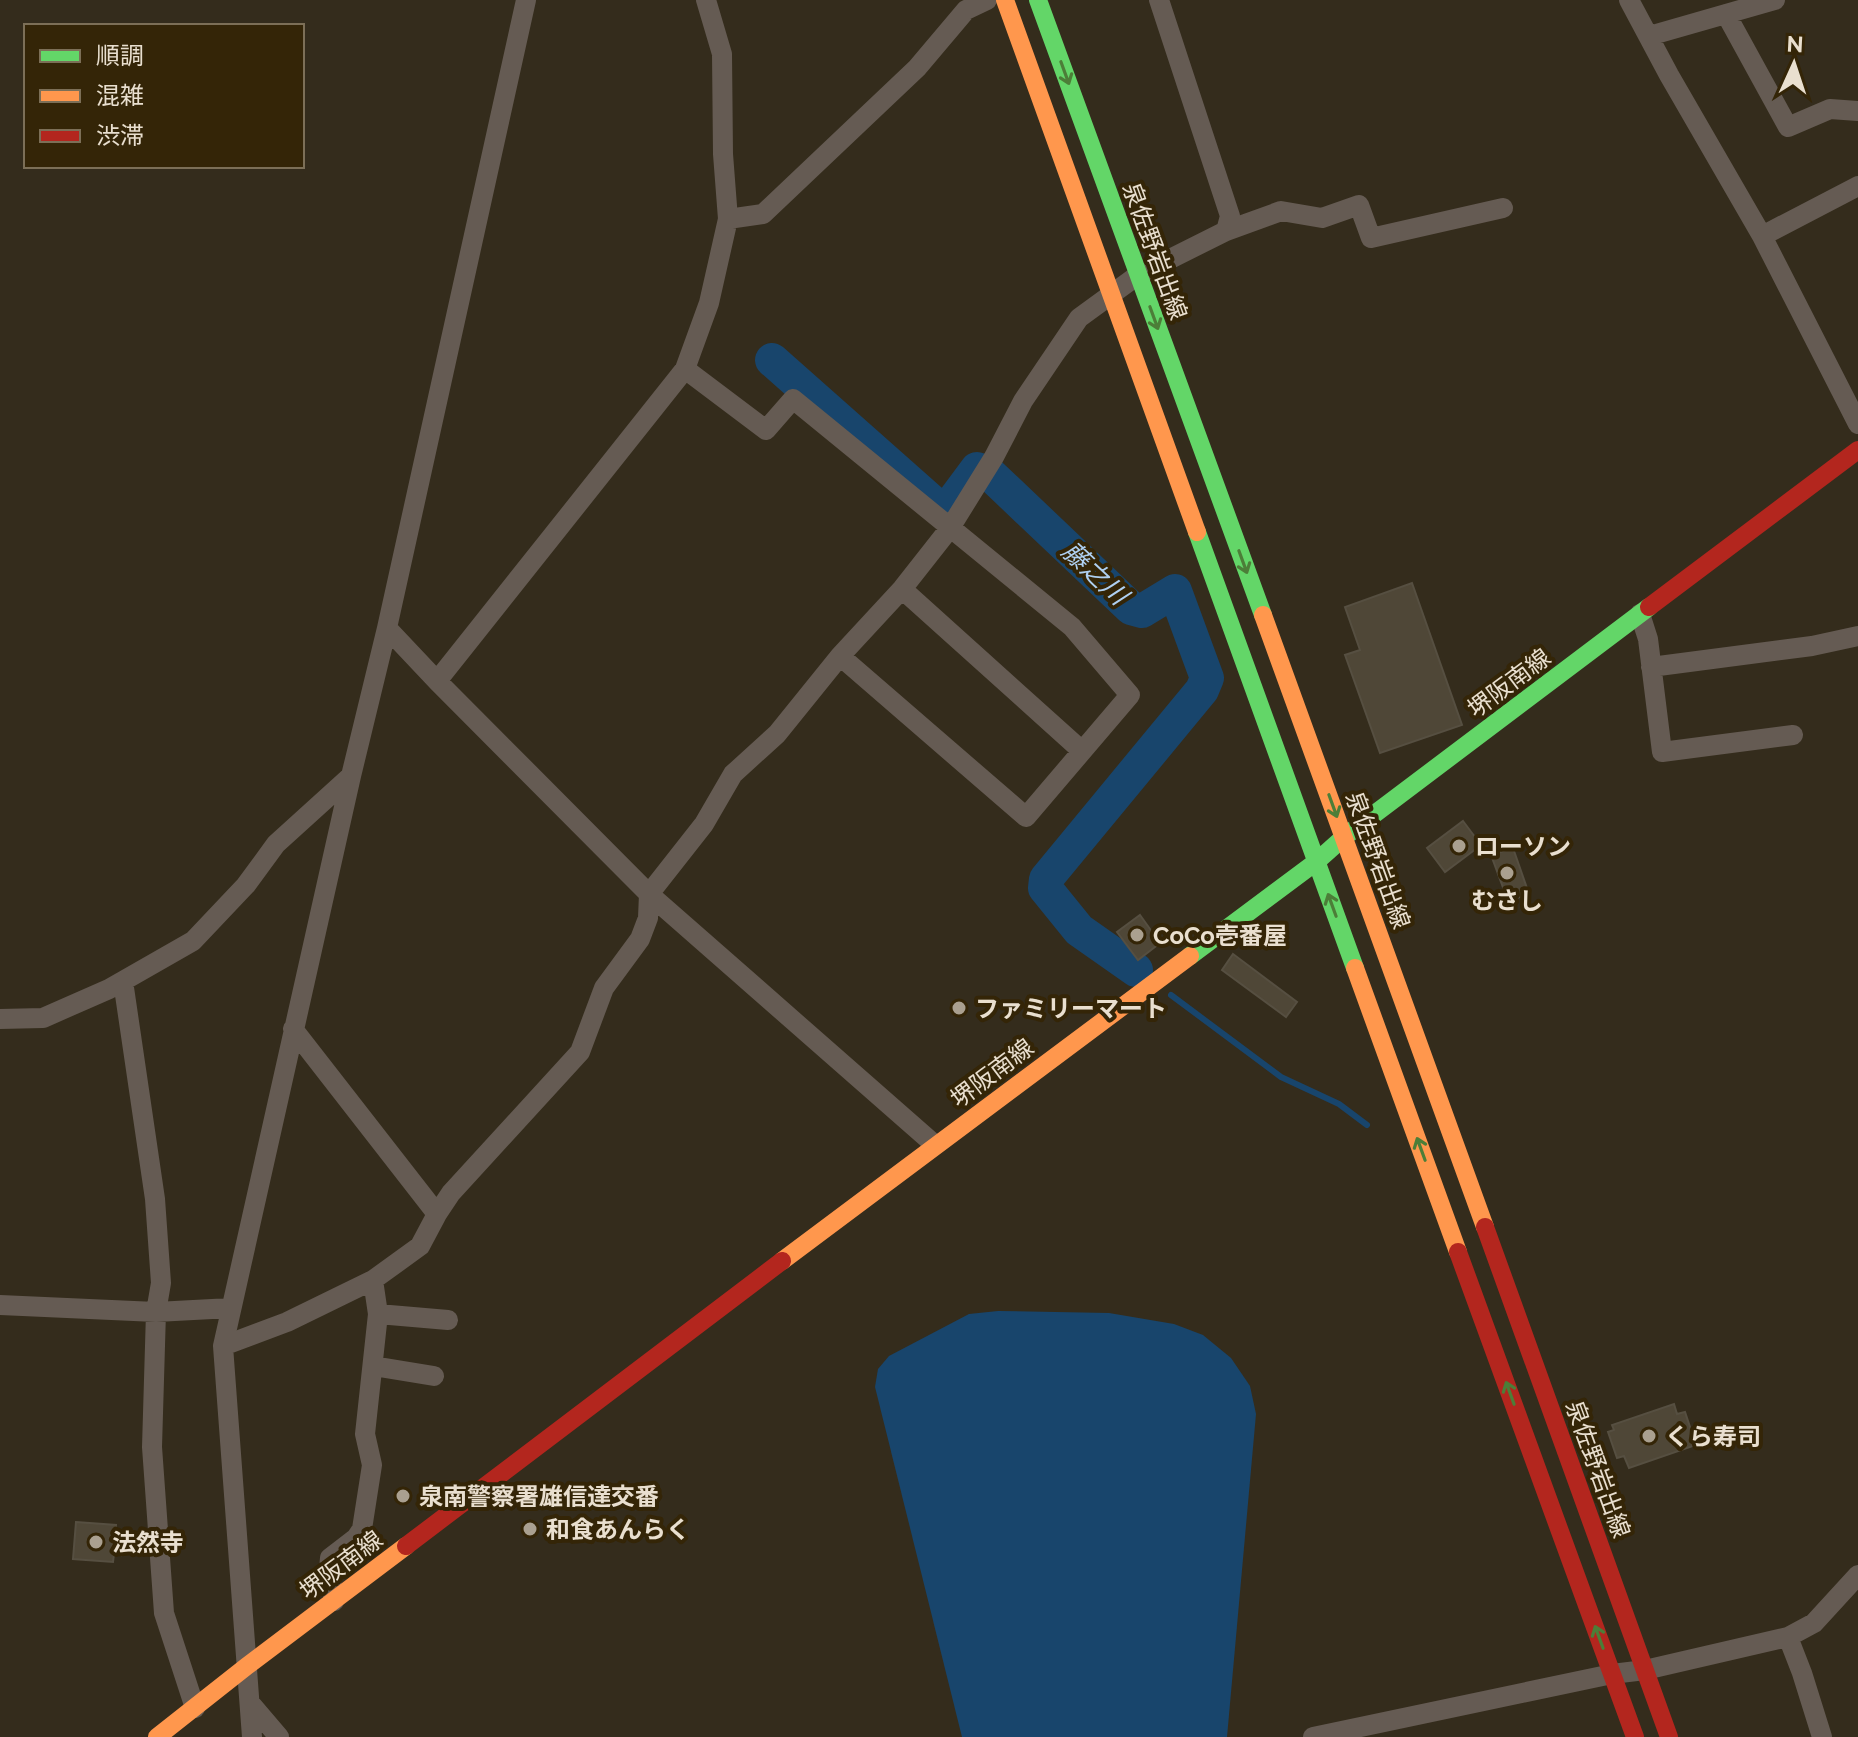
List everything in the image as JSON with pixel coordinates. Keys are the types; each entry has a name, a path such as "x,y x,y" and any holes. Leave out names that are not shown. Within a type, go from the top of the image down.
{"main road":[{"path":"1005,0 1635,1737"},
{"name":"泉佐野岩出線","path":"1038,0 1669,1737"},
{"name":"堺阪南線","path":"157,1737 935,1145 1316,862 1344,837 1858,450"}],"street":[{"path":"252,1737 223,1346 526,0"},
{"path":"437,681 685,369 709,303 728,219 723,154 722,54 706,0"},
{"path":"728,219 763,214 917,68 966,10 987,0"},
{"path":"1159,0 1230,216 1226,231"},
{"path":"1629,0 1762,236 1858,424"},
{"path":"1649,36 1775,0"},
{"path":"1726,14 1788,127 1830,109 1858,111"},
{"path":"1762,236 1858,186"},
{"path":"223,1346 287,1322 373,1280 420,1246 451,1193 580,1052 604,988 640,939 648,918 649,894 704,824 733,774 777,734 840,656 902,589 950,528 985,472 1023,401 1079,318 1138,275 1226,231 1281,211 1322,218 1359,205 1371,238 1503,208"},
{"path":"685,369 766,430 793,399 1072,627 1130,695 1026,817 840,656"},
{"path":"902,589 1082,751"},
{"path":"1640,614 1648,639 1662,752 1793,735"},
{"path":"387,628 649,894 935,1145"},
{"path":"1651,667 1812,646 1858,636"},
{"path":"0,1019 43,1018 123,981 193,941 246,885 276,844 351,776"},
{"path":"123,981 155,1199 161,1283 156,1312 152,1447 164,1613 195,1708"},
{"path":"293,1029 437,1214"},
{"path":"334,1601 330,1558 356,1538 362,1529 372,1465 365,1434 378,1314 373,1280"},
{"path":"0,1305 156,1312 231,1308"},
{"path":"378,1314 448,1320"},
{"path":"373,1366 434,1376"},
{"path":"1313,1737 1612,1674 1645,1670 1788,1637 1814,1623 1858,1575"},
{"path":"1788,1637 1822,1737"},
{"path":"250,1703 279,1737"}],"water":[{"path":"998,1311 1109,1313 1174,1324 1203,1335 1231,1358 1250,1386 1256,1414 1227,1737 962,1737 875,1387 878,1369 889,1356 969,1314"}],"building":[{"path":"1412,583 1462,725 1380,753 1345,655 1360,650 1345,607"},
{"path":"1463,821 1481,845 1445,872 1427,848"},
{"path":"1513,848 1529,894 1508,901 1491,855"},
{"path":"1140,915 1160,943 1138,960 1117,932"},
{"path":"1233,954 1297,1002 1286,1017 1222,970"},
{"path":"1674,1404 1677,1414 1685,1412 1696,1445 1629,1468 1624,1456 1617,1458 1608,1432 1614,1430 1612,1425"},
{"path":"76,1522 116,1525 115,1536 122,1537 121,1555 114,1554 113,1562 73,1559"}],"waterway":[{"name":"藤之川","path":"772,360 939,508 948,508 977,469 992,476 1131,608 1142,611 1175,591 1207,678 1202,690 1046,879 1045,888 1079,930 1136,970"},
{"name":"藤之川","path":"1171,995 1281,1077 1339,1104 1367,1125"}],"traffic: fast":[{"path":"1038,0 1263,615"},
{"path":"1197,532 1355,968"},
{"path":"1190,956 1649,607"}],"traffic: slow":[{"path":"1005,0 1197,532"},
{"path":"1263,615 1485,1227"},
{"path":"782,1261 1190,956"},
{"path":"1355,968 1458,1252"},
{"path":"157,1737 406,1546"}],"traffic: jam":[{"path":"1649,607 1858,450"},
{"path":"1485,1227 1669,1737"},
{"path":"1458,1252 1635,1737"},
{"path":"406,1546 782,1261"}],"place":[{"name":"ローソン","path":"1459,846"},
{"name":"むさし","path":"1507,873"},
{"name":"CoCo壱番屋","path":"1137,935"},
{"name":"ファミリーマート","path":"959,1008"},
{"name":"くら寿司","path":"1649,1436"},
{"name":"泉南警察署雄信達交番","path":"403,1496"},
{"name":"和食あんらく","path":"530,1529"},
{"name":"法然寺","path":"96,1542"}]}
